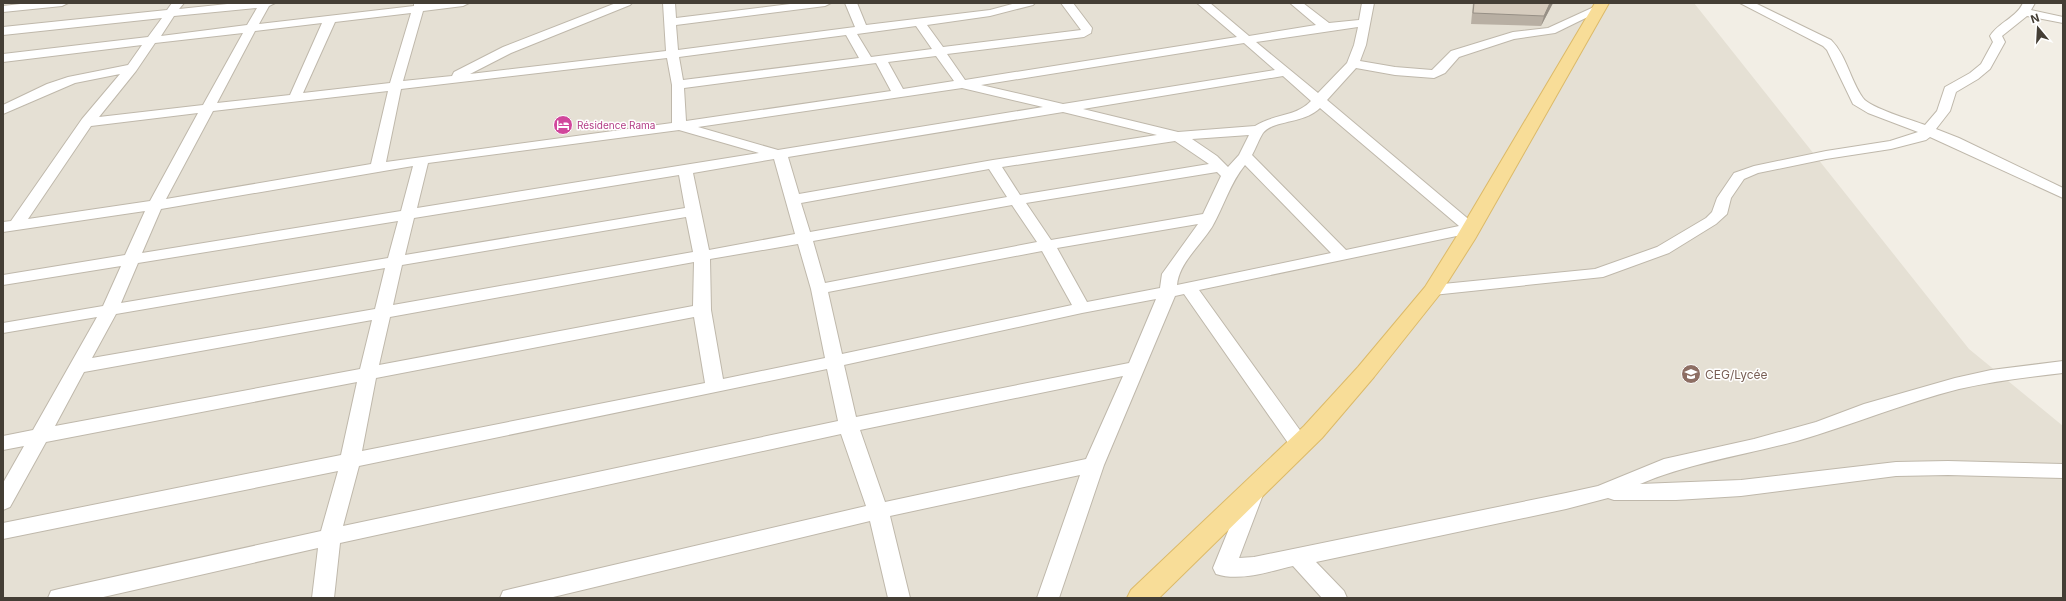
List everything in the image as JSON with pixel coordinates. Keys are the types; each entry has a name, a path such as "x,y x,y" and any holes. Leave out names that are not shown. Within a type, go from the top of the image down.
{"main road":[{"path":"1141,598 1300,445 1366,372 1434,290 1600,6"}],"street":[{"path":"3,9 62,3"},
{"path":"3,502 110,309 154,205 265,3"},
{"path":"3,31 175,8 269,3"},
{"path":"3,58 251,29 419,6 463,3"},
{"path":"451,79 507,50 626,3"},
{"path":"669,3 672,54 678,85 679,126"},
{"path":"671,22 825,3"},
{"path":"851,3 862,29"},
{"path":"87,122 672,54 990,13 1029,3"},
{"path":"678,85 1084,33 1087,31 1086,28 1067,3"},
{"path":"1203,3 1471,228"},
{"path":"1296,3 1326,27"},
{"path":"792,200 993,164 1178,136 1258,130 1267,124 1301,115 1320,101 1353,64 1360,45 1368,3"},
{"path":"1746,3 1827,44 1832,48 1858,101 1873,110 1954,141 2063,194"},
{"path":"378,166 395,86 419,6"},
{"path":"1353,64 1395,71 1434,74 1440,72 1450,57 1455,54 1513,36 1551,31 1600,6"},
{"path":"10,225 87,122 132,68 175,8"},
{"path":"1434,290 1597,274 1663,250 1711,221 1719,214 1724,198 1739,176 1754,170 1826,155 1904,143 1921,137 1928,131 1943,111 1950,90 1974,76 1986,66 1999,42 1996,36 1998,31 2012,24 2028,8 2063,20"},
{"path":"295,97 330,19"},
{"path":"918,22 962,84 1178,136 1212,159 1225,171"},
{"path":"10,225 154,205 378,166 679,126 962,84 1326,27 1365,23"},
{"path":"850,31 866,61"},
{"path":"880,59 899,93"},
{"path":"3,110 46,89 72,80 132,68"},
{"path":"3,280 1287,72"},
{"path":"679,126 780,155"},
{"path":"77,367 804,239 1016,200 1225,171 1245,156 1258,130"},
{"path":"780,155 819,289 836,361 848,425 878,511 899,598"},
{"path":"1245,156 1342,255"},
{"path":"323,598 330,536 350,462 368,374 394,261 408,215 422,160"},
{"path":"993,164 1047,245 1082,308"},
{"path":"685,170 702,257 702,310 715,387"},
{"path":"1048,598 1094,465 1168,292 1170,274 1204,227 1225,171"},
{"path":"3,328 694,211"},
{"path":"819,289 1047,245 1207,218"},
{"path":"3,531 715,387 1082,308 1189,288 1471,228"},
{"path":"1189,288 1300,445"},
{"path":"3,443 702,310"},
{"path":"59,598 330,536 848,425 1136,367"},
{"path":"1257,486 1224,568 1254,566 1473,521 1604,492 1664,466 1754,446 1822,427 1871,408 1955,384 1991,376 2063,367"},
{"path":"511,598 878,511 1094,465"},
{"path":"1604,492 1676,492 1741,488 1896,469 1948,468 2063,472"},
{"path":"1297,556 1336,598"}],"shaded area":[{"path":"3,3 1694,3 1969,349 2063,426 2063,598 3,598"}],"building":[{"path":"1474,3 1550,3 1544,16 1473,13"}],"place":[{"name":"Résidence Rama","path":"563,125"},
{"name":"CEG/Lycée","path":"1691,374"}]}
